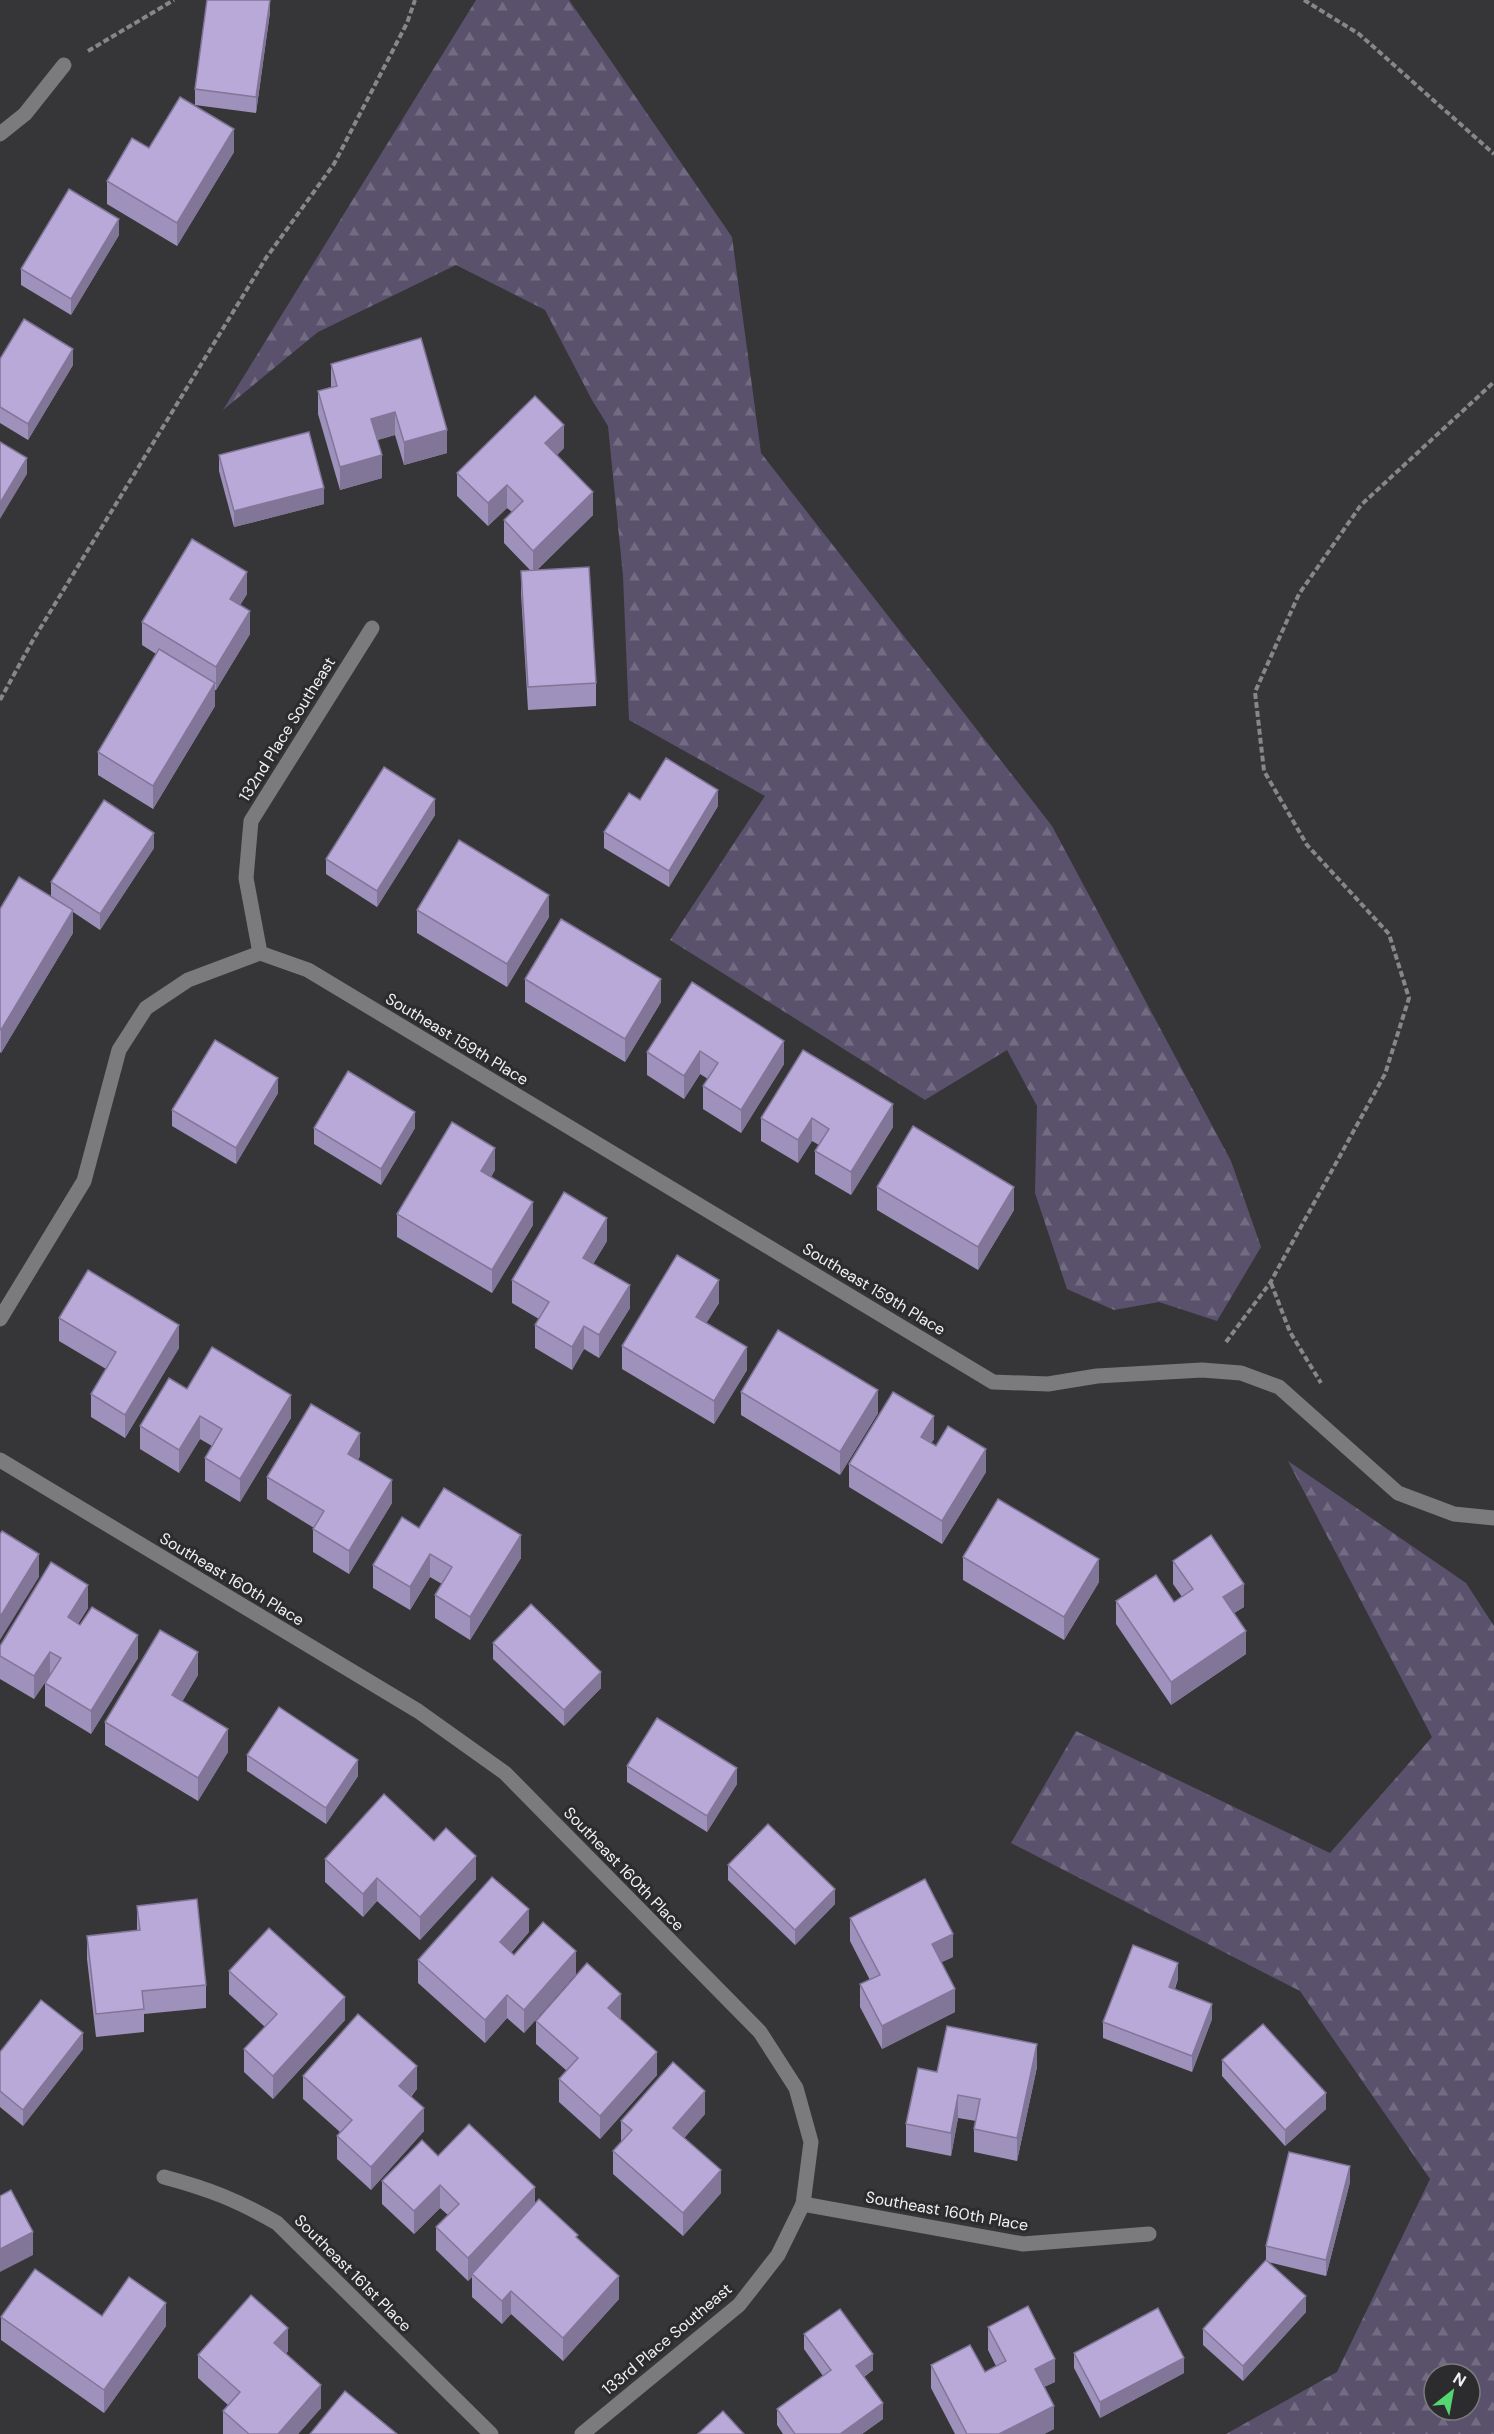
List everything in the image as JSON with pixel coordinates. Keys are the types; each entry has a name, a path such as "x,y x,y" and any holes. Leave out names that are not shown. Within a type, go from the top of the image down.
{"street":[{"path":"0,134 25,114 64,65"},
{"name":"132nd Place Southeast","path":"261,953 246,878 251,821 372,628"},
{"path":"0,1318 84,1180 119,1050 146,1008 188,980 261,953"},
{"name":"Southeast 159th Place","path":"261,953 308,970 993,1382 1048,1384 1097,1376 1202,1370 1241,1373 1279,1387 1320,1421 1398,1493 1454,1514 1494,1518"},
{"name":"Southeast 160th Place","path":"0,1460 418,1711 505,1773 760,2032 796,2088 811,2142 803,2204 1023,2244 1149,2234"},
{"name":"Southeast 161st Place","path":"164,2177 206,2188 243,2204 277,2223 491,2434"},
{"name":"133rd Place Southeast","path":"582,2434 739,2305 778,2255 803,2204"}],"path":[{"path":"64,65 174,0"},
{"path":"0,700 33,640 266,258 334,164 402,33 415,0"},
{"path":"1304,0 1359,33 1494,154"},
{"path":"1202,1370 1238,1328 1270,1282 1385,1074 1409,998 1389,934 1307,845 1264,771 1255,692 1299,594 1361,505 1494,382"},
{"path":"1270,1282 1290,1332 1330,1398 1320,1421"}],"green space":[{"path":"476,0 569,0 732,237 761,453 1052,826 1231,1161 1261,1247 1217,1321 1159,1302 1114,1310 1067,1289 1035,1193 1037,1106 1007,1050 925,1100 670,940 765,796 629,720 623,576 608,426 545,310 456,265 318,332 223,410"},
{"path":"1288,1461 1466,1583 1494,1626 1494,2434 1226,2434 1337,2372 1430,2179 1300,1991 1011,1843 1076,1731 1330,1853 1432,1737"}],"building":[{"path":"207,0 270,0 256,97 195,89"},
{"path":"180,97 234,129 177,223 107,181 132,138 149,148"},
{"path":"69,189 119,219 71,299 21,269"},
{"path":"24,319 73,349 28,424 0,407 0,359"},
{"path":"421,338 447,430 404,442 395,412 371,419 382,455 340,467 318,391 337,386 331,364"},
{"path":"535,396 564,425 545,443 593,492 533,551 504,520 523,501 507,485 488,503 457,473"},
{"path":"309,432 324,488 234,511 219,455"},
{"path":"0,442 27,458 0,503"},
{"path":"192,539 247,572 230,599 250,611 216,667 142,622"},
{"path":"589,567 596,683 528,687 521,571"},
{"path":"159,649 215,683 153,786 98,752"},
{"path":"666,758 718,790 669,871 604,832 629,793 640,800"},
{"path":"384,767 435,799 377,891 326,859"},
{"path":"104,800 154,833 100,914 51,882"},
{"path":"459,840 549,895 507,964 417,910"},
{"path":"19,877 73,910 1,1030 0,909"},
{"path":"561,919 661,979 625,1039 525,979"},
{"path":"692,982 784,1041 741,1110 703,1086 718,1063 700,1051 684,1076 647,1052"},
{"path":"215,1040 278,1078 236,1148 172,1110"},
{"path":"803,1050 893,1104 851,1172 815,1151 829,1129 812,1118 798,1140 761,1118"},
{"path":"348,1071 415,1112 381,1169 314,1128"},
{"path":"452,1122 495,1148 481,1171 533,1202 492,1270 397,1214"},
{"path":"913,1126 1014,1187 978,1247 877,1187"},
{"path":"564,1192 607,1218 583,1258 630,1285 599,1335 584,1326 572,1347 535,1325 549,1302 512,1280"},
{"path":"677,1255 719,1280 696,1317 747,1347 714,1401 622,1346"},
{"path":"88,1270 179,1325 125,1415 91,1394 116,1352 59,1318"},
{"path":"778,1330 878,1390 840,1452 741,1392"},
{"path":"212,1347 291,1395 240,1479 205,1458 222,1429 200,1416 179,1450 140,1426 169,1378 187,1389"},
{"path":"893,1392 934,1416 921,1437 936,1446 948,1426 986,1449 942,1521 849,1464"},
{"path":"311,1404 360,1433 348,1454 392,1480 349,1551 313,1529 324,1511 267,1477"},
{"path":"444,1488 521,1535 470,1617 435,1595 452,1567 430,1554 410,1587 373,1565 402,1517 419,1528"},
{"path":"998,1499 1099,1559 1064,1617 963,1557"},
{"path":"2,1531 39,1554 0,1617 0,1534"},
{"path":"1211,1535 1244,1584 1223,1597 1246,1631 1171,1682 1116,1601 1156,1575 1174,1602 1193,1589 1173,1561"},
{"path":"51,1562 88,1585 68,1617 80,1625 92,1607 138,1635 91,1711 45,1683 61,1658 50,1652 34,1676 0,1656 0,1646"},
{"path":"531,1604 601,1672 564,1710 493,1643"},
{"path":"160,1630 198,1652 172,1695 228,1729 198,1778 105,1722"},
{"path":"279,1707 358,1760 326,1808 247,1755"},
{"path":"657,1718 737,1768 707,1816 627,1766"},
{"path":"384,1794 434,1841 446,1828 476,1856 420,1917 377,1878 363,1894 325,1859"},
{"path":"768,1824 835,1889 795,1930 728,1865"},
{"path":"492,1877 529,1909 500,1942 514,1955 543,1922 576,1951 524,2010 507,1995 485,2020 418,1960"},
{"path":"925,1879 953,1934 932,1944 955,1989 882,2026 860,1984 880,1975 850,1918"},
{"path":"197,1899 206,1985 142,1991 144,2009 96,2014 87,1936 140,1930 137,1906"},
{"path":"269,1928 345,1997 273,2076 244,2049 277,2014 229,1971"},
{"path":"1133,1945 1178,1963 1169,1987 1212,2004 1192,2056 1103,2022"},
{"path":"587,1963 621,1994 608,2008 657,2052 600,2116 559,2079 578,2058 536,2021"},
{"path":"41,2000 83,2033 23,2110 0,2091 0,2052"},
{"path":"358,2014 417,2066 399,2086 424,2108 371,2167 337,2136 352,2120 303,2076"},
{"path":"1263,2024 1326,2093 1285,2130 1222,2060"},
{"path":"947,2026 1037,2044 1017,2138 974,2129 980,2099 958,2095 951,2133 906,2124 918,2068 937,2072"},
{"path":"673,2062 705,2091 673,2128 721,2170 683,2213 613,2151 632,2130 621,2121"},
{"path":"469,2124 535,2187 468,2258 436,2227 459,2204 440,2185 414,2211 382,2181 422,2140 438,2156"},
{"path":"1289,2152 1350,2166 1326,2260 1266,2246"},
{"path":"11,2190 33,2232 0,2249 0,2196"},
{"path":"539,2199 619,2276 563,2338 511,2291 502,2301 472,2274"},
{"path":"1266,2260 1306,2296 1243,2366 1203,2329"},
{"path":"35,2269 102,2316 129,2277 166,2303 104,2390 1,2317"},
{"path":"251,2295 288,2328 274,2343 321,2385 278,2434 249,2434 223,2411 240,2392 198,2355"},
{"path":"1028,2306 1055,2359 1035,2369 1054,2406 999,2434 967,2434 931,2365 970,2345 985,2372 1006,2361 988,2327"},
{"path":"1158,2308 1184,2358 1100,2402 1074,2353"},
{"path":"840,2309 873,2354 856,2366 883,2403 840,2434 795,2434 777,2409 831,2370 804,2334"},
{"path":"345,2391 397,2434 310,2434"},
{"path":"723,2411 744,2434 698,2434"}]}
